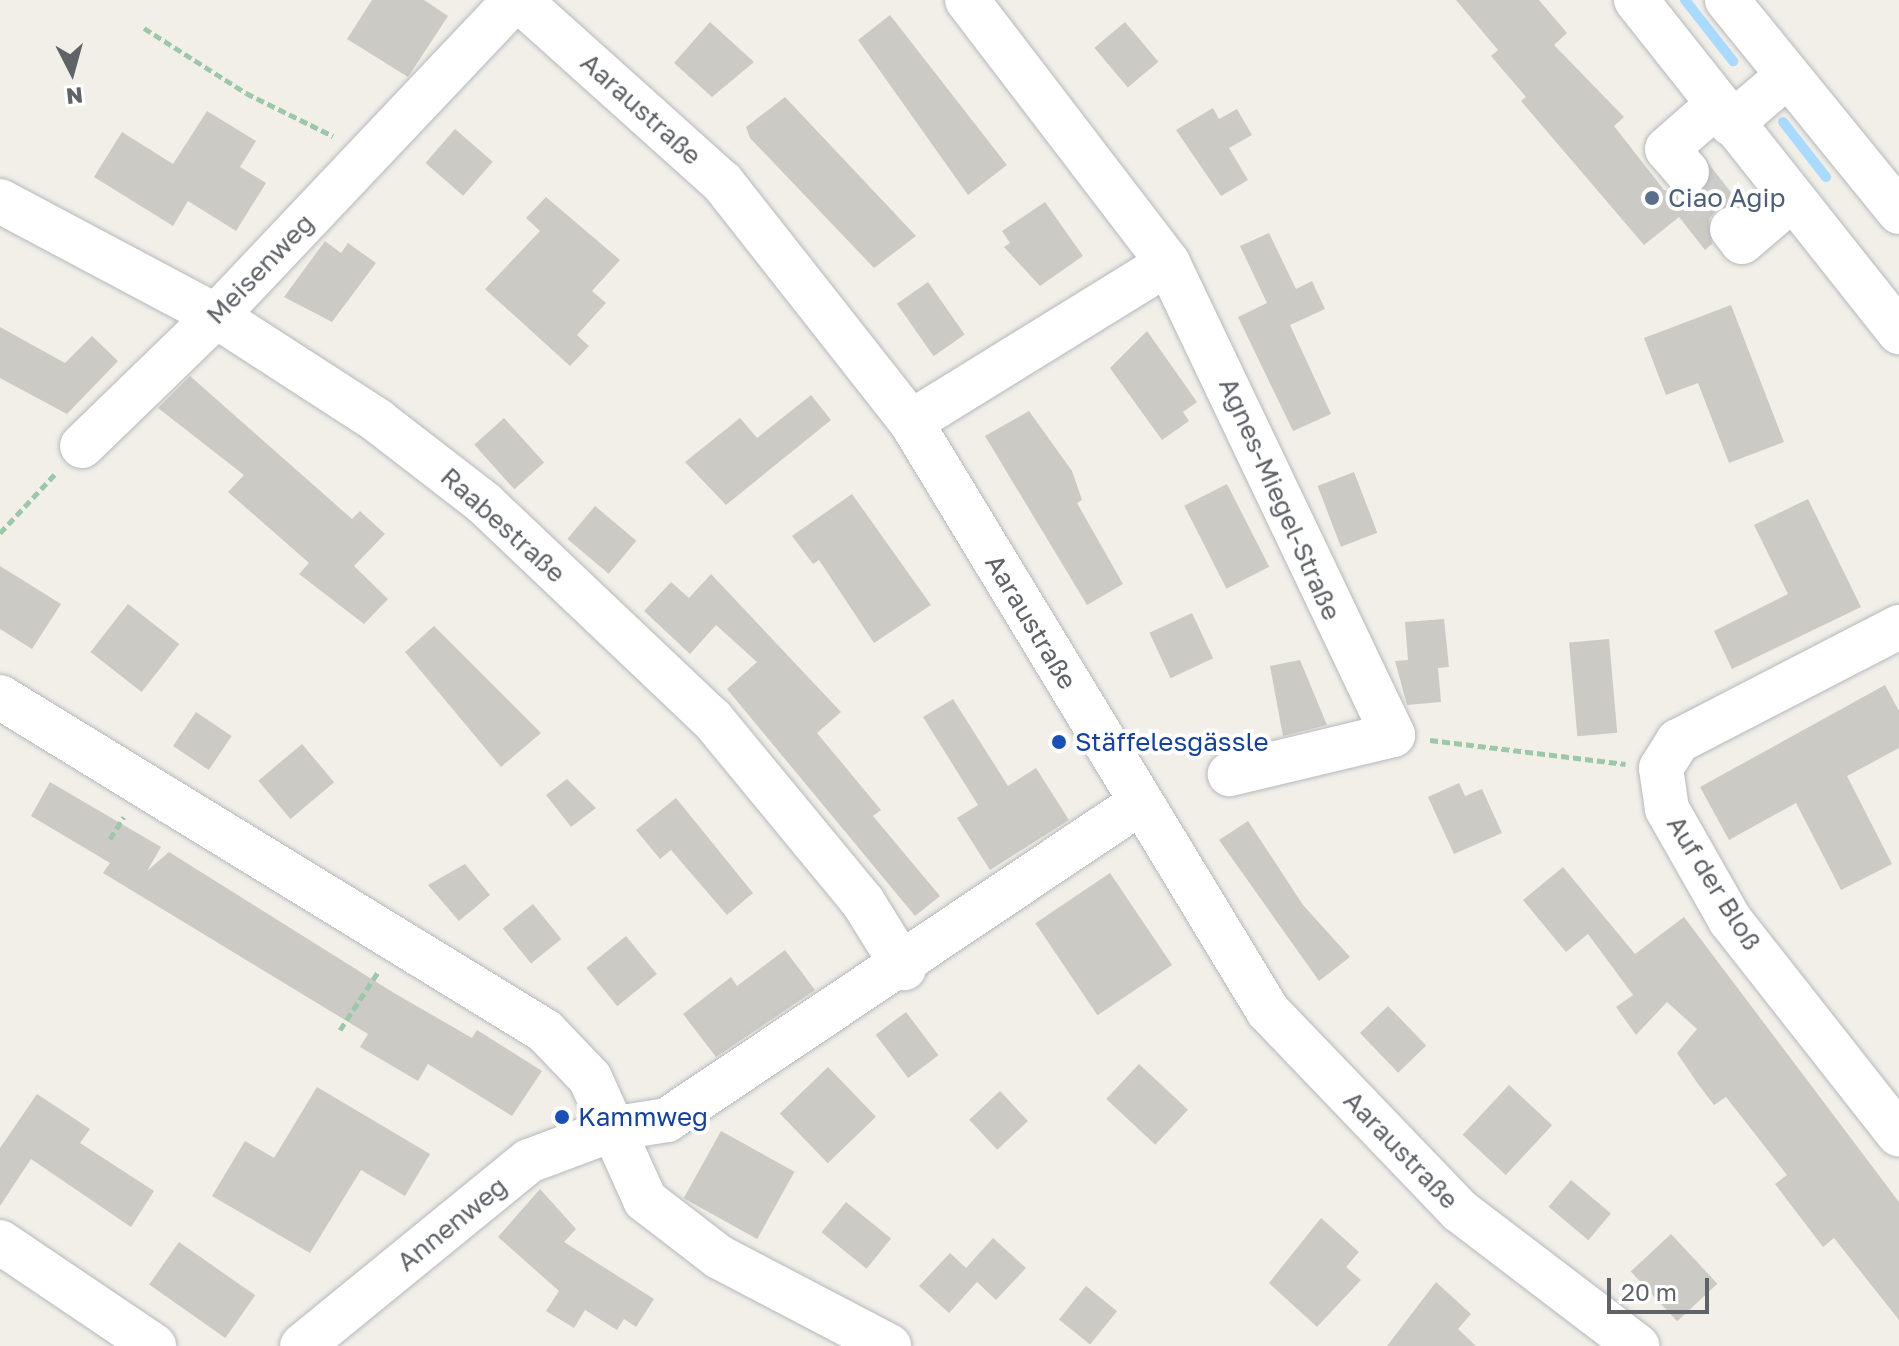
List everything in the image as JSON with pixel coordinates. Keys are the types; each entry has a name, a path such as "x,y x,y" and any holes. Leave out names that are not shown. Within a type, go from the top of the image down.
{"street":[{"name":"Meisenweg","path":"82,446 216,316 517,0"},
{"name":"Aaraustraße","path":"517,0 722,182 911,422 1268,1011 1460,1211 1637,1346"},
{"name":"Agnes-Miegel-Straße","path":"967,0 1168,263 1393,735"},
{"path":"1636,0 1724,115 1899,332"},
{"path":"1727,0 1899,212"},
{"path":"1687,172 1667,149 1787,76"},
{"path":"1732,229 1742,242 1792,199"},
{"name":"Raabestraße","path":"0,201 216,316 378,421 484,503 712,719 863,902 904,968"},
{"path":"911,422 1168,263"},
{"path":"1661,768 1678,741 1899,627"},
{"path":"0,697 545,1031 590,1078 617,1128 645,1200 719,1257 889,1346"},
{"path":"1230,774 1393,735"},
{"name":"Auf der Bloß","path":"1661,768 1667,809 1730,920 1899,1135"},
{"path":"617,1128 667,1120 904,968 1140,803"},
{"name":"Annenweg","path":"302,1346 529,1161 617,1128"},
{"path":"0,1242 154,1346"}],"path":[{"path":"144,28 246,93 370,154"},
{"path":"0,533 82,446"},
{"path":"1393,735 1661,768"},
{"path":"340,1030 399,941"}],"building":[{"path":"372,0 424,0 448,16 408,77 347,39"},
{"path":"1456,0 1539,0 1567,33 1554,45 1624,117 1614,126 1664,190 1693,196 1704,190 1712,169 1741,206 1717,209 1709,219 1712,244 1705,250 1679,217 1644,245 1521,101 1526,97 1491,56 1498,50"},
{"path":"890,15 1007,165 968,195 858,40"},
{"path":"710,22 754,62 712,97 674,63"},
{"path":"1125,22 1158,62 1128,88 1094,48"},
{"path":"785,97 916,236 874,268 750,138 746,127"},
{"path":"1213,108 1219,119 1237,109 1252,135 1229,148 1248,180 1221,196 1176,130"},
{"path":"207,111 256,141 240,167 266,183 236,231 188,201 173,226 94,177 122,132 173,164"},
{"path":"455,129 493,162 463,196 425,163"},
{"path":"546,197 620,260 592,291 606,303 577,335 589,346 570,366 485,289 540,231 526,218"},
{"path":"1045,202 1083,256 1040,286 1004,247 1010,243 1002,231"},
{"path":"1269,233 1296,289 1312,281 1325,309 1290,325 1331,414 1293,431 1238,317 1267,303 1240,246"},
{"path":"325,241 341,253 348,243 376,263 332,322 284,297"},
{"path":"928,282 965,334 934,356 897,304"},
{"path":"1731,305 1784,442 1729,463 1698,383 1666,395 1644,338"},
{"path":"0,327 65,363 92,336 118,361 67,414 0,378"},
{"path":"1147,331 1197,402 1183,412 1189,421 1162,440 1110,368"},
{"path":"190,376 352,519 360,511 385,534 354,566 388,599 364,624 299,574 309,563 228,492 244,475 158,408"},
{"path":"811,395 831,420 726,505 685,462 740,418 757,438"},
{"path":"1029,411 1072,471 1082,500 1077,503 1123,584 1087,605 985,436"},
{"path":"504,418 544,463 514,489 474,445"},
{"path":"1354,472 1377,533 1341,547 1318,486"},
{"path":"1227,484 1269,567 1226,589 1184,506"},
{"path":"852,494 931,605 874,643 819,560 813,564 792,536"},
{"path":"1808,499 1861,607 1732,669 1714,631 1788,594 1754,525"},
{"path":"595,506 636,541 609,574 567,539"},
{"path":"0,566 61,604 32,649 0,629"},
{"path":"711,574 841,712 817,733 881,810 873,816 940,896 915,916 727,689 757,662 716,625 690,654 644,611 671,582 689,598"},
{"path":"128,604 179,644 142,692 90,652"},
{"path":"1192,613 1213,658 1171,678 1149,633"},
{"path":"1444,619 1449,667 1438,668 1441,702 1407,705 1395,661 1408,660 1405,622"},
{"path":"434,626 541,733 501,767 405,652"},
{"path":"1609,639 1617,733 1577,736 1569,642"},
{"path":"1300,660 1327,725 1283,736 1270,666"},
{"path":"1885,685 1899,711 1899,748 1847,776 1892,864 1841,890 1796,803 1729,840 1700,787"},
{"path":"953,699 1008,786 1036,768 1069,820 990,870 957,818 978,805 923,717"},
{"path":"196,712 232,736 209,770 173,746"},
{"path":"302,744 334,782 290,819 258,781"},
{"path":"567,779 596,808 571,827 546,795"},
{"path":"50,782 161,847 147,871 169,852 394,993 472,1038 477,1030 542,1071 512,1116 428,1064 418,1081 360,1047 368,1034 103,873 110,863 31,816"},
{"path":"1459,783 1465,796 1482,789 1502,833 1454,854 1428,797"},
{"path":"676,798 753,893 727,915 671,850 660,859 636,830"},
{"path":"1248,821 1303,905 1350,957 1319,981 1219,840"},
{"path":"465,864 490,895 459,921 428,885"},
{"path":"1563,867 1635,954 1684,917 1899,1202 1899,1320 1834,1238 1823,1247 1775,1184 1787,1175 1726,1097 1714,1105 1698,1084 1677,1053 1697,1029 1667,1002 1636,1035 1616,1007 1633,995 1588,934 1566,952 1523,900"},
{"path":"1110,873 1172,965 1097,1015 1035,923"},
{"path":"533,904 561,939 531,964 503,929"},
{"path":"626,936 657,974 617,1006 586,968"},
{"path":"785,950 815,990 716,1057 683,1014 731,977 737,986"},
{"path":"1388,1006 1426,1046 1398,1073 1360,1033"},
{"path":"906,1012 938,1055 908,1078 876,1035"},
{"path":"1139,1064 1188,1110 1155,1145 1106,1099"},
{"path":"828,1067 876,1117 828,1163 780,1114"},
{"path":"1509,1085 1552,1125 1506,1175 1463,1135"},
{"path":"317,1087 430,1154 405,1196 361,1170 310,1253 212,1196 245,1141 274,1158"},
{"path":"1000,1091 1028,1121 997,1150 969,1120"},
{"path":"37,1094 90,1129 80,1143 154,1191 131,1227 31,1159 0,1206 0,1148"},
{"path":"721,1131 794,1172 757,1239 684,1198"},
{"path":"1571,1180 1611,1213 1588,1240 1549,1207"},
{"path":"540,1189 576,1229 564,1242 654,1299 636,1327 624,1319 617,1330 585,1310 574,1328 546,1311 559,1291 498,1237"},
{"path":"846,1202 891,1239 867,1269 821,1232"},
{"path":"1321,1218 1359,1252 1346,1267 1361,1280 1317,1327 1269,1283"},
{"path":"1671,1234 1717,1284 1677,1321 1631,1272"},
{"path":"993,1238 1026,1268 996,1300 977,1282 949,1313 919,1286 950,1253 966,1268"},
{"path":"179,1242 255,1295 225,1338 149,1285"},
{"path":"1436,1282 1471,1314 1458,1329 1476,1346 1387,1346"},
{"path":"1086,1286 1117,1311 1090,1345 1059,1319"}],"waterway":[{"path":"1685,0 1733,61"},
{"path":"1783,122 1826,177"}],"tunnel":[{"path":"1687,172 1732,229"}],"place":[{"name":"Ciao Agip","path":"1652,198"},
{"name":"Stäffelesgässle","path":"1059,742"},
{"name":"Kammweg","path":"562,1117"}]}
